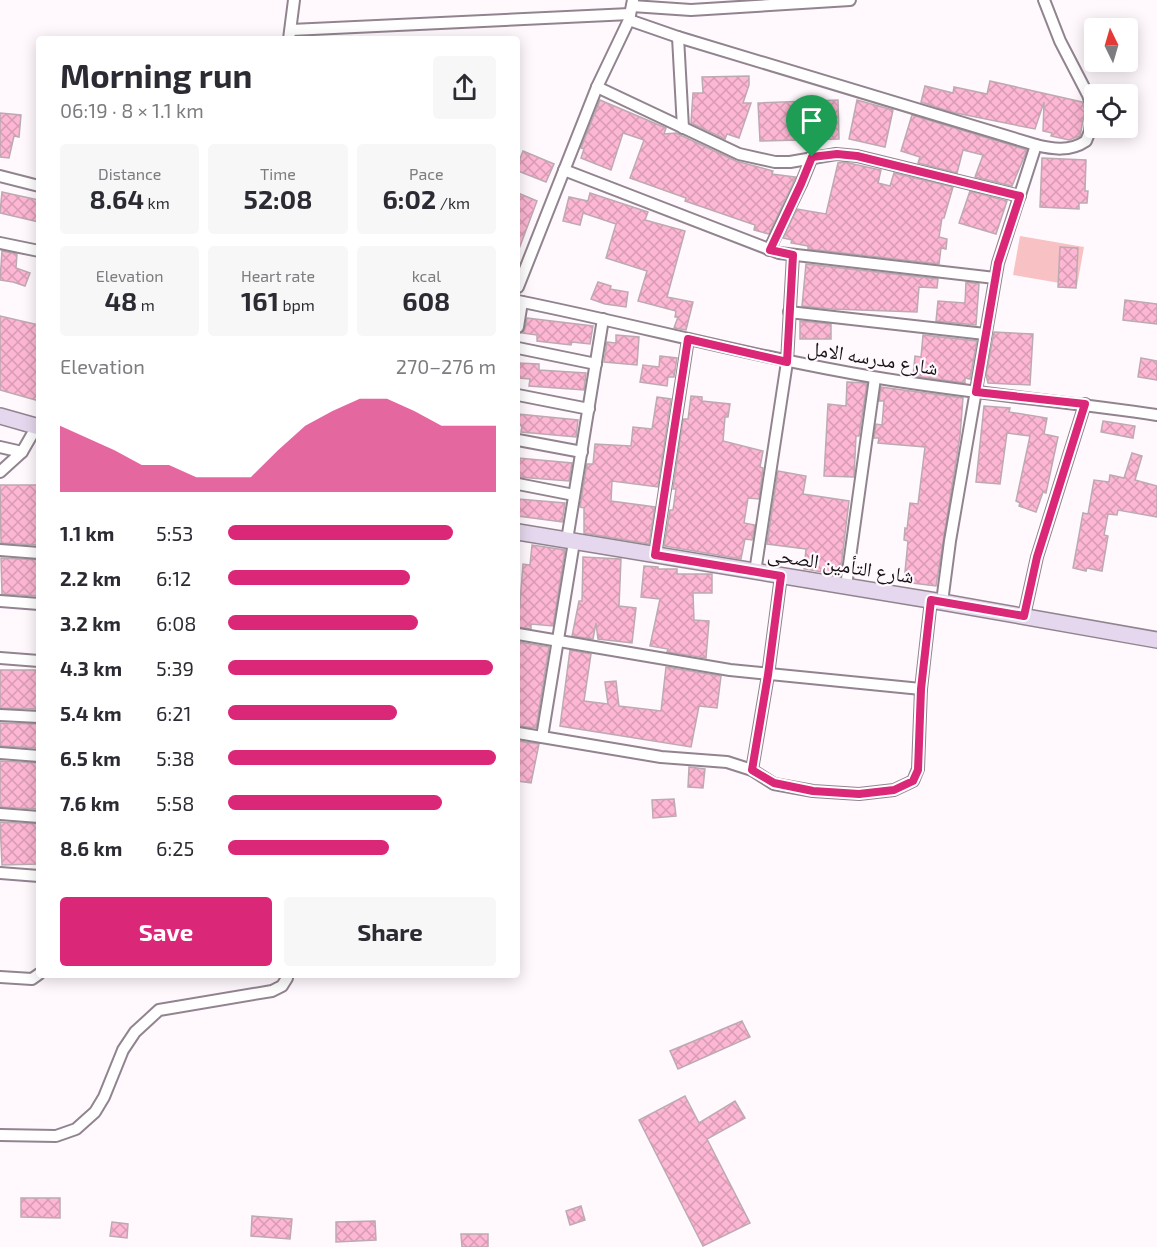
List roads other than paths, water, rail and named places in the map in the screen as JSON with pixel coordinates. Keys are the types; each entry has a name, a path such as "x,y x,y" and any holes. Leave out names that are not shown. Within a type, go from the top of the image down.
{"street":[{"path":"294,0 290,34 631,10 692,10 850,0"},
{"path":"631,10 678,37 1035,145 1052,149 1069,148 1086,141 1093,110 1088,95 1060,41 1044,0"},
{"path":"520,282 597,87 631,10"},
{"path":"678,37 683,128"},
{"path":"597,87 740,154 775,162 790,162 837,154 857,156 1020,196"},
{"path":"520,733 661,757 727,762 752,770 774,783 813,791 859,794 894,790 913,781 918,770 921,689 950,541 995,278 1035,145"},
{"path":"770,250 812,157"},
{"path":"564,170 770,250 793,255 995,278"},
{"path":"0,176 36,185"},
{"path":"0,243 36,250"},
{"path":"755,572 787,362 793,255"},
{"name":"شارع مدرسه الامل","path":"520,302 787,362 875,378 1085,404 1157,416"},
{"path":"789,312 985,334"},
{"path":"542,737 559,641 574,495 603,319"},
{"path":"655,555 688,339"},
{"path":"520,348 596,364"},
{"path":"846,586 875,378"},
{"path":"520,395 589,410"},
{"path":"1024,616 1037,557 1085,404"},
{"path":"0,416 36,426"},
{"path":"0,472 21,452 36,430"},
{"path":"520,440 582,452"},
{"path":"0,447 21,452"},
{"path":"520,484 574,495"},
{"name":"شارع التأمين الصحى","path":"520,532 1157,640"},
{"path":"0,550 36,553"},
{"path":"752,770 781,576"},
{"path":"0,601 36,604"},
{"path":"520,634 768,675 921,689"},
{"path":"0,658 36,661"},
{"path":"0,715 36,717"},
{"path":"0,753 36,756"},
{"path":"0,814 36,817"},
{"path":"0,873 36,876"},
{"path":"0,976 32,979 36,976"},
{"path":"0,1135 56,1136 76,1129 95,1112 104,1097 123,1050 135,1032 159,1010 272,991 282,986 287,978"}]}
